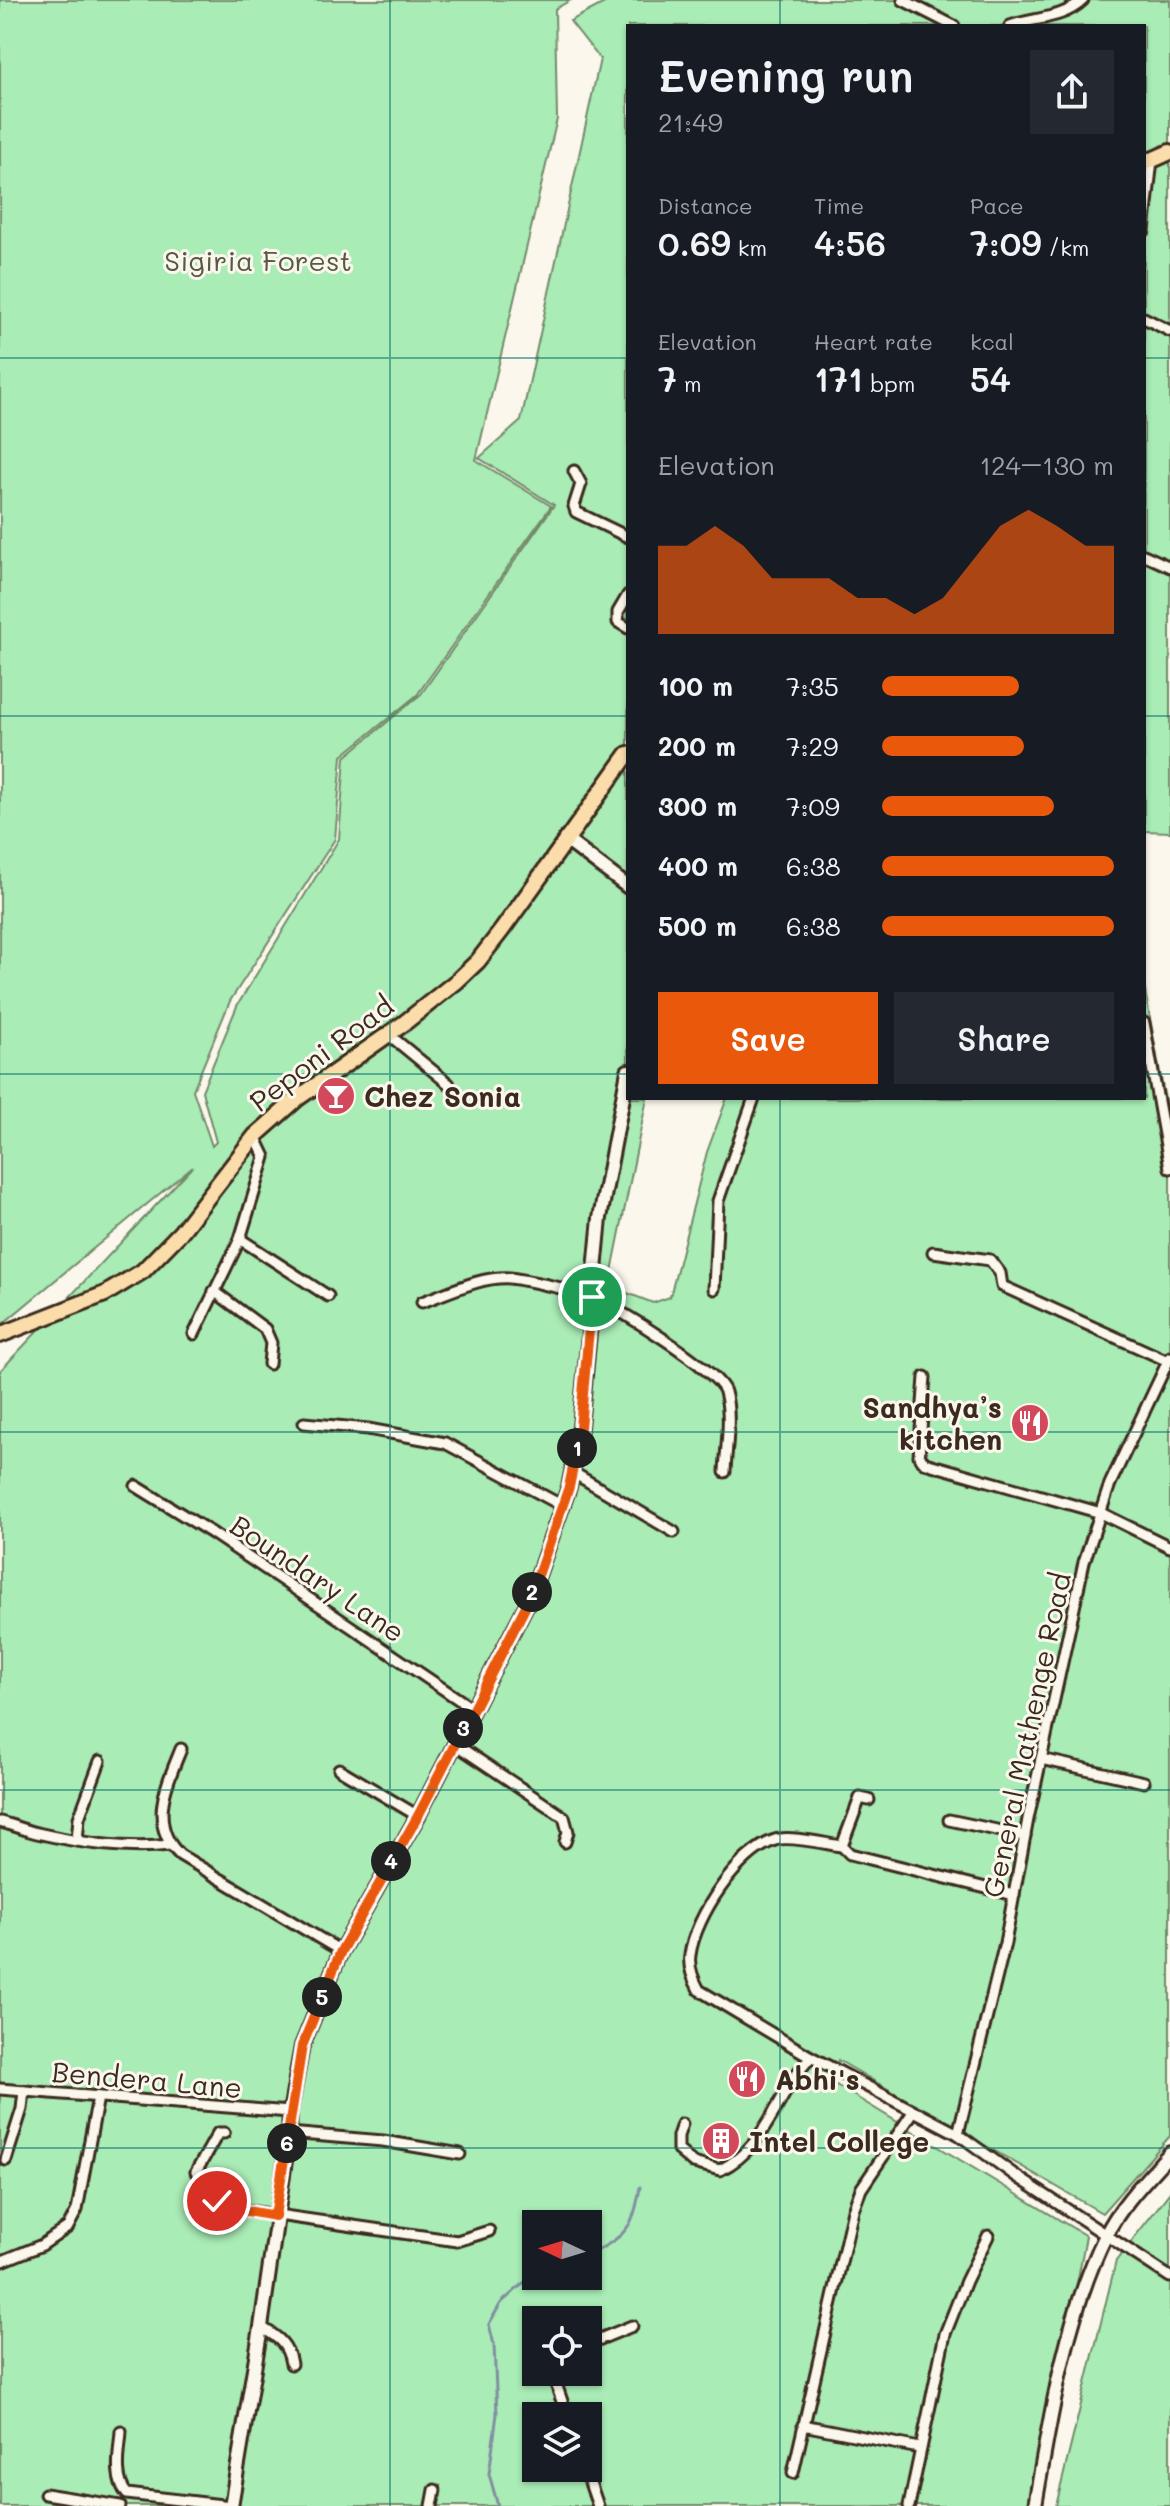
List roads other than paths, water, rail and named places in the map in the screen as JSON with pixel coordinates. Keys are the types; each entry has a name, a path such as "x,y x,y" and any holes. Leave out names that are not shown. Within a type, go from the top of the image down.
{"main road":[{"path":"1148,160 1170,152"},
{"name":"Peponi Road","path":"0,1335 105,1294 143,1271 180,1233 255,1136 298,1098 457,981 478,961 626,757"}],"street":[{"path":"903,0 950,24"},
{"path":"1017,24 1047,19 1083,0"},
{"path":"1146,196 1148,160"},
{"path":"1146,319 1170,331"},
{"path":"574,471 581,484 574,506 576,512 626,536"},
{"path":"1146,556 1170,567"},
{"path":"626,598 618,612 618,622 626,627"},
{"path":"565,839 626,885"},
{"path":"388,1034 449,1084"},
{"path":"1146,1044 1170,1168"},
{"path":"121,2431 120,2478 122,2489 127,2494 231,2506 302,2046 341,1951 418,1816 530,1598 572,1472 579,1438 600,1218 626,1082"},
{"path":"714,1289 718,1201 753,1100"},
{"path":"194,1334 240,1239 265,1157 255,1136"},
{"path":"240,1239 328,1296"},
{"path":"933,1252 990,1260 1000,1273 1002,1286 1169,1359"},
{"path":"422,1302 483,1281 509,1278 592,1297 664,1339 712,1376 725,1390 725,1472"},
{"path":"214,1291 265,1329 271,1343 269,1364"},
{"name":"General Mathenge Road","path":"958,2134 1005,1943 1084,1562 1110,1484 1169,1359"},
{"path":"925,1377 919,1456 925,1463 1101,1513 1170,1547"},
{"path":"304,1423 368,1429 445,1443 561,1505"},
{"path":"572,1472 674,1532"},
{"name":"Boundary Lane","path":"136,1486 212,1533 473,1709"},
{"path":"455,1744 564,1817 568,1832 565,1842"},
{"path":"181,1749 163,1795 162,1820 170,1845 180,1855 341,1951"},
{"path":"1041,1759 1144,1782"},
{"path":"77,1840 79,1818 100,1761"},
{"path":"339,1769 418,1816"},
{"path":"842,1846 860,1798 869,1800"},
{"path":"949,1820 1025,1836"},
{"path":"0,1822 35,1833 77,1840 140,1848 170,1845"},
{"path":"1014,1895 863,1858 850,1854 842,1846 778,1838 759,1848 711,1901 690,1953 691,1972 699,1990 811,2057 958,2134 1170,2277"},
{"path":"682,2124 678,2150 693,2163 720,2170 734,2163 750,2150 811,2057"},
{"name":"Bendera Lane","path":"0,2089 290,2112"},
{"path":"6,2160 22,2109 24,2091"},
{"path":"0,2262 42,2245 68,2227 77,2210 98,2097"},
{"path":"793,2473 853,2210 861,2189 913,2112"},
{"path":"224,2133 218,2133 196,2172 217,2202 275,2216 457,2241 489,2231"},
{"path":"289,2133 383,2141 460,2154"},
{"path":"1035,2506 1047,2438 1079,2300 1106,2233 1170,2153"},
{"path":"909,2506 945,2334 988,2236"},
{"path":"602,2339 632,2326"},
{"path":"261,2327 281,2339 289,2351 291,2364"},
{"path":"803,2425 919,2448"},
{"path":"590,2482 598,2506"},
{"path":"432,2506 435,2490"},
{"path":"45,2494 120,2506"}],"waterway":[{"path":"602,2248 619,2237 630,2223 640,2187"},
{"path":"498,2506 489,2474 497,2414 494,2345 489,2324 501,2303 522,2284"}],"place":[{"name":"Chez Sonia","path":"336,1096"},
{"name":"Sandhya’s kitchen","path":"1030,1423"},
{"name":"Abhi's","path":"747,2079"},
{"name":"Intel College","path":"721,2141"}],"park label":[{"name":"Sigiria Forest","path":"258,260"}]}
